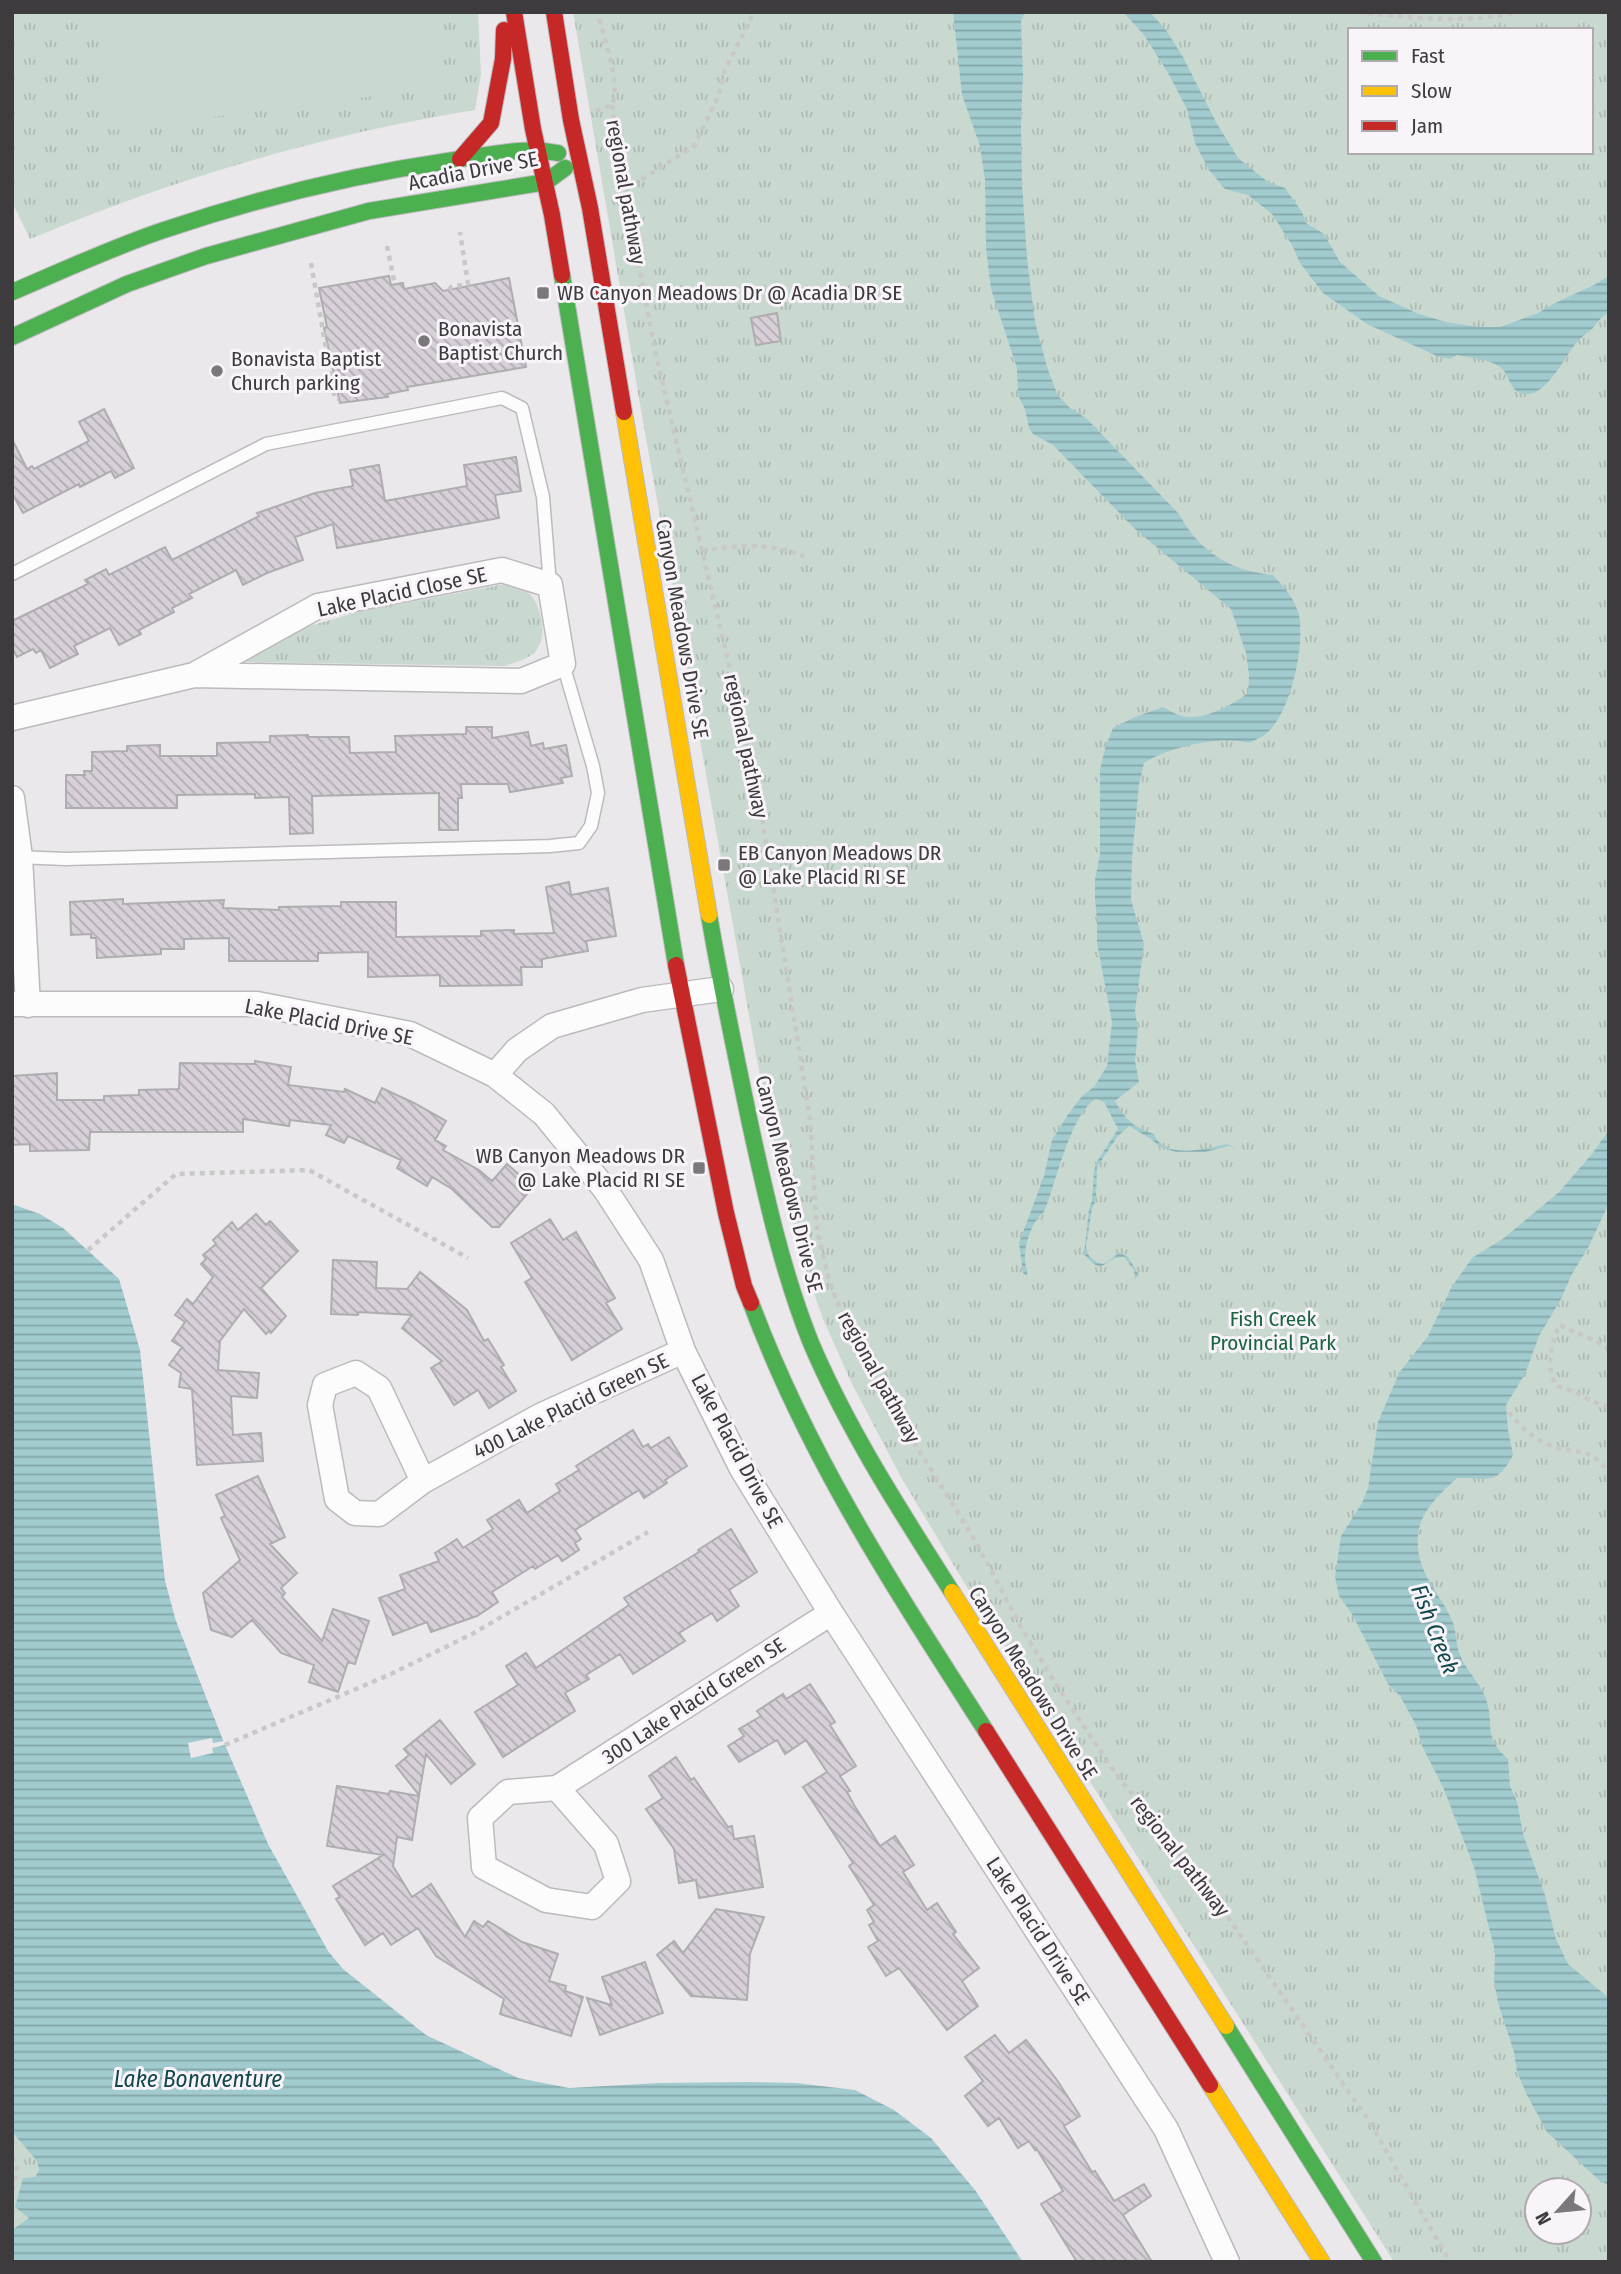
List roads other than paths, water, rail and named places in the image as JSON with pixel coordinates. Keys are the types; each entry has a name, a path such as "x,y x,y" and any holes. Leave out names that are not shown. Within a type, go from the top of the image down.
{"main road":[{"path":"460,159 491,123 503,59 505,12"},
{"path":"514,12 537,149 546,182 681,996 744,1286 772,1360 805,1429 867,1544 1322,2262"},
{"name":"Canyon Meadows Drive SE","path":"554,12 590,208 722,989 768,1205 786,1276 812,1344 845,1413 905,1518 1374,2262"},
{"name":"Acadia Drive SE","path":"12,292 163,230 366,174 537,149 579,157"},
{"name":"Acadia Drive SE","path":"12,337 127,284 206,256 369,211 546,182 579,157"}],"street":[{"name":"Lake Placid Close SE","path":"194,675 318,606 502,570 550,585"},
{"path":"550,585 563,664"},
{"name":"Lake Placid Close SE","path":"12,718 194,675 521,681 563,664"},
{"path":"12,798 20,1004"},
{"path":"495,1075 517,1050 552,1026 642,1000 722,989"},
{"name":"Lake Placid Drive SE","path":"20,1004 257,1004 410,1034 495,1075 544,1114 605,1189 651,1260 683,1351 742,1469 831,1614 1167,2129 1227,2262"},
{"name":"400 Lake Placid Green SE","path":"423,1481 379,1388 356,1373 325,1385 320,1405 337,1499 355,1513 379,1514 423,1481 540,1416 683,1351"},
{"name":"300 Lake Placid Green SE","path":"558,1788 606,1844 618,1881 593,1907 546,1900 484,1867 480,1818 508,1792 558,1788 831,1614"}],"lane":[{"path":"12,574 266,444 502,398 522,408 543,497 550,585"},
{"path":"16,857 66,859 579,843 591,826 598,793 593,766 563,664"}],"water":[{"path":"953,12 1025,12 1021,21 1021,125 1027,258 1035,322 1058,396 1087,419 1179,514 1206,549 1230,564 1273,575 1292,598 1299,615 1300,643 1294,677 1283,709 1268,732 1249,743 1224,740 1195,744 1167,752 1144,763 1139,784 1131,900 1144,944 1135,1011 1138,1029 1135,1061 1139,1082 1115,1101 1131,1122 1154,1134 1159,1142 1167,1147 1187,1151 1227,1144 1238,1149 1229,1146 1205,1152 1176,1152 1160,1147 1129,1126 1118,1136 1097,1167 1096,1200 1086,1247 1089,1256 1098,1263 1104,1264 1119,1253 1128,1257 1139,1275 1135,1279 1134,1270 1124,1257 1101,1266 1091,1262 1084,1254 1096,1163 1118,1129 1104,1102 1096,1099 1087,1107 1071,1134 1044,1212 1030,1234 1025,1253 1027,1276 1023,1273 1019,1243 1044,1176 1052,1140 1069,1113 1083,1095 1094,1087 1107,1066 1112,1022 1097,943 1095,898 1100,854 1100,769 1113,728 1163,707 1183,716 1206,715 1248,693 1246,653 1231,609 1135,529 1053,445 1033,434 1029,428 1025,409 1018,395 1017,368 991,289 986,248 985,180 980,146 962,95"},
{"path":"1123,12 1150,12 1166,30 1183,57 1216,122 1238,158 1268,182 1285,188 1302,212 1306,223 1324,234 1340,262 1379,296 1419,314 1446,322 1500,327 1538,313 1609,276 1609,313 1577,342 1547,383 1532,393 1524,394 1515,390 1503,370 1496,364 1457,355 1450,359 1439,357 1367,324 1323,293 1300,263 1272,214 1248,195 1225,189 1209,170 1195,143 1187,109 1168,73 1144,35"},
{"name":"Fish Creek","path":"1609,1130 1609,1203 1589,1246 1539,1336 1525,1374 1506,1405 1513,1455 1496,1476 1484,1479 1457,1478 1444,1490 1423,1518 1418,1535 1418,1548 1423,1570 1453,1623 1460,1655 1485,1696 1492,1736 1508,1759 1510,1786 1517,1801 1523,1834 1545,1895 1556,1939 1568,1964 1609,1998 1609,2185 1600,2181 1547,2132 1527,2095 1517,2072 1514,2052 1498,2003 1494,1980 1495,1952 1474,1867 1443,1787 1422,1746 1416,1725 1400,1696 1388,1684 1352,1614 1339,1596 1335,1577 1341,1536 1362,1503 1368,1488 1378,1422 1399,1373 1428,1336 1451,1288 1472,1258 1504,1238 1559,1192"},
{"name":"Lake Bonaventure","path":"12,1204 40,1214 63,1228 119,1279 140,1350 165,1581 176,1621 268,1844 328,1951 343,1969 426,2035 518,2078 569,2088 749,2082 796,2083 855,2090 894,2110 931,2138 975,2190 1023,2262 12,2262 12,2230 29,2218 15,2207 23,2178 35,2177 39,2170 37,2161 12,2132"}],"place":[{"name":"WB Canyon Meadows Dr @ Acadia DR SE","path":"543,293"},
{"name":"Bonavista Baptist Church","path":"424,341"},
{"name":"Bonavista Baptist Church parking","path":"217,371"},
{"name":"EB Canyon Meadows DR @ Lake Placid RI SE","path":"724,865"},
{"name":"WB Canyon Meadows DR @ Lake Placid RI SE","path":"699,1168"}],"park label":[{"name":"Fish Creek Provincial Park","path":"1273,1331"}]}
